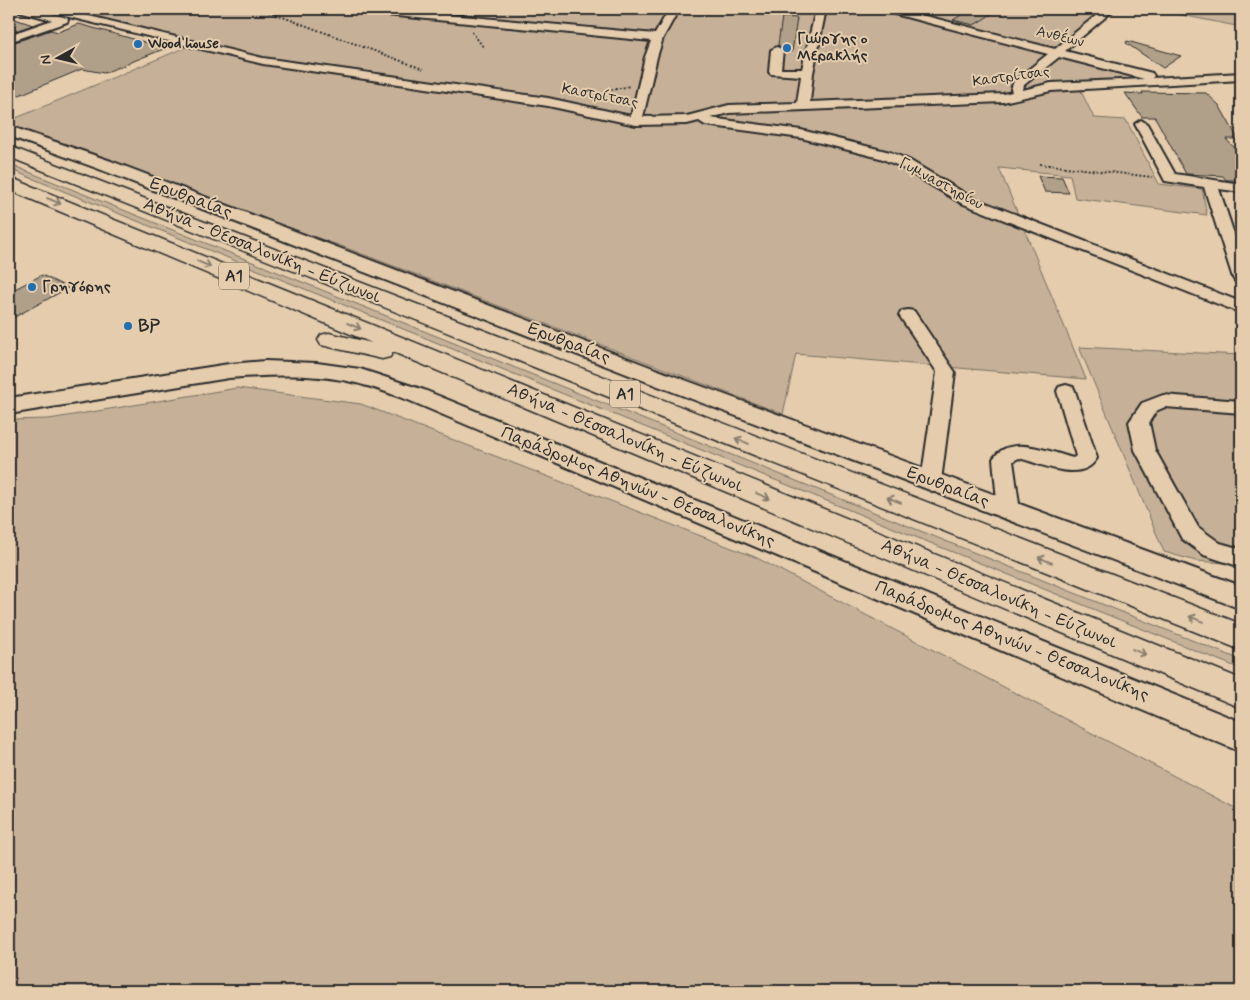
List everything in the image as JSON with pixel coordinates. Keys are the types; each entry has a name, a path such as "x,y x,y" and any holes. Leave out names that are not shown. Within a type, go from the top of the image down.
{"highway":[{"name":"Αθήνα - Θεσσαλονίκη - Εύζωνοι","path":"9,151 1241,637"},
{"name":"Αθήνα - Θεσσαλονίκη - Εύζωνοι","path":"9,183 1241,694"},
{"path":"329,340 459,370"}],"main road":[{"name":"Ερυθραίας","path":"9,131 105,165 1241,598"},
{"name":"Παράδρομος Αθηνών - Θεσσαλονίκης","path":"9,406 239,370 265,368 317,370 360,376 416,395 1114,682 1241,737"}],"street":[{"name":"Καστρίτσας","path":"23,9 57,14 272,63 548,102 636,121 686,120 729,109 979,99 1019,94 1051,87 1241,77"},
{"path":"356,9 658,38"},
{"path":"414,15 424,9"},
{"path":"636,121 651,57 658,38 673,11 672,9"},
{"path":"803,105 807,73 821,9"},
{"name":"Ανθέων","path":"887,9 1058,51 1167,81"},
{"path":"1019,94 1018,84 1110,9"},
{"path":"9,27 57,14"},
{"path":"9,39 57,14"},
{"path":"777,50 775,72 807,73"},
{"name":"Γυμναστηρίου","path":"686,120 716,121 801,134 886,156 911,167 966,200 1241,308"},
{"path":"1141,124 1170,178 1241,188"},
{"path":"1210,184 1241,278"},
{"path":"908,315 946,372 932,481"},
{"path":"1009,511 1003,460 1008,454 1019,451 1074,465 1082,463 1087,458 1066,391"},
{"path":"1241,407 1163,401 1149,408 1139,422 1145,450 1190,534 1212,548 1241,558"}],"path":[{"path":"261,9 429,71"},
{"path":"1040,164 1170,178"}],"shaded area":[{"path":"61,9 1115,9 1060,52 1166,81 1078,85 1094,118 1126,120 1159,184 1202,189 1207,215 1075,198 1070,175 999,168 1086,379 796,354 783,414 349,249 9,127 9,121 196,43"},
{"path":"1152,9 1241,9 1241,27"},
{"path":"9,164 1241,660 1241,669 9,169"},
{"path":"1079,347 1241,355 1241,564 1196,561 1164,552"},
{"path":"237,388 361,404 755,557 1241,811 1241,991 9,991 9,420 49,419"}],"building":[{"path":"971,9 1000,9 974,25 953,20"},
{"path":"9,17 33,25 9,33"},
{"path":"782,17 797,18 792,52 785,51 778,45"},
{"path":"79,24 166,48 104,73 82,69 17,96 9,93 9,44 51,30 58,32"},
{"path":"1127,41 1181,56 1163,68 1126,43"},
{"path":"1142,92 1206,93 1219,105 1238,139 1226,139 1241,155 1241,180 1226,180 1223,176 1186,174 1155,117 1142,117 1125,93 1143,94"},
{"path":"1038,176 1062,177 1069,193 1045,192"},
{"path":"42,275 68,288 9,320 9,292"}],"place":[{"name":"Wood house","path":"138,44"},
{"name":"Γιώργης ο Μερακλής","path":"787,48"},
{"name":"Γρηγόρης","path":"32,287"},
{"name":"BP","path":"128,326"}]}
